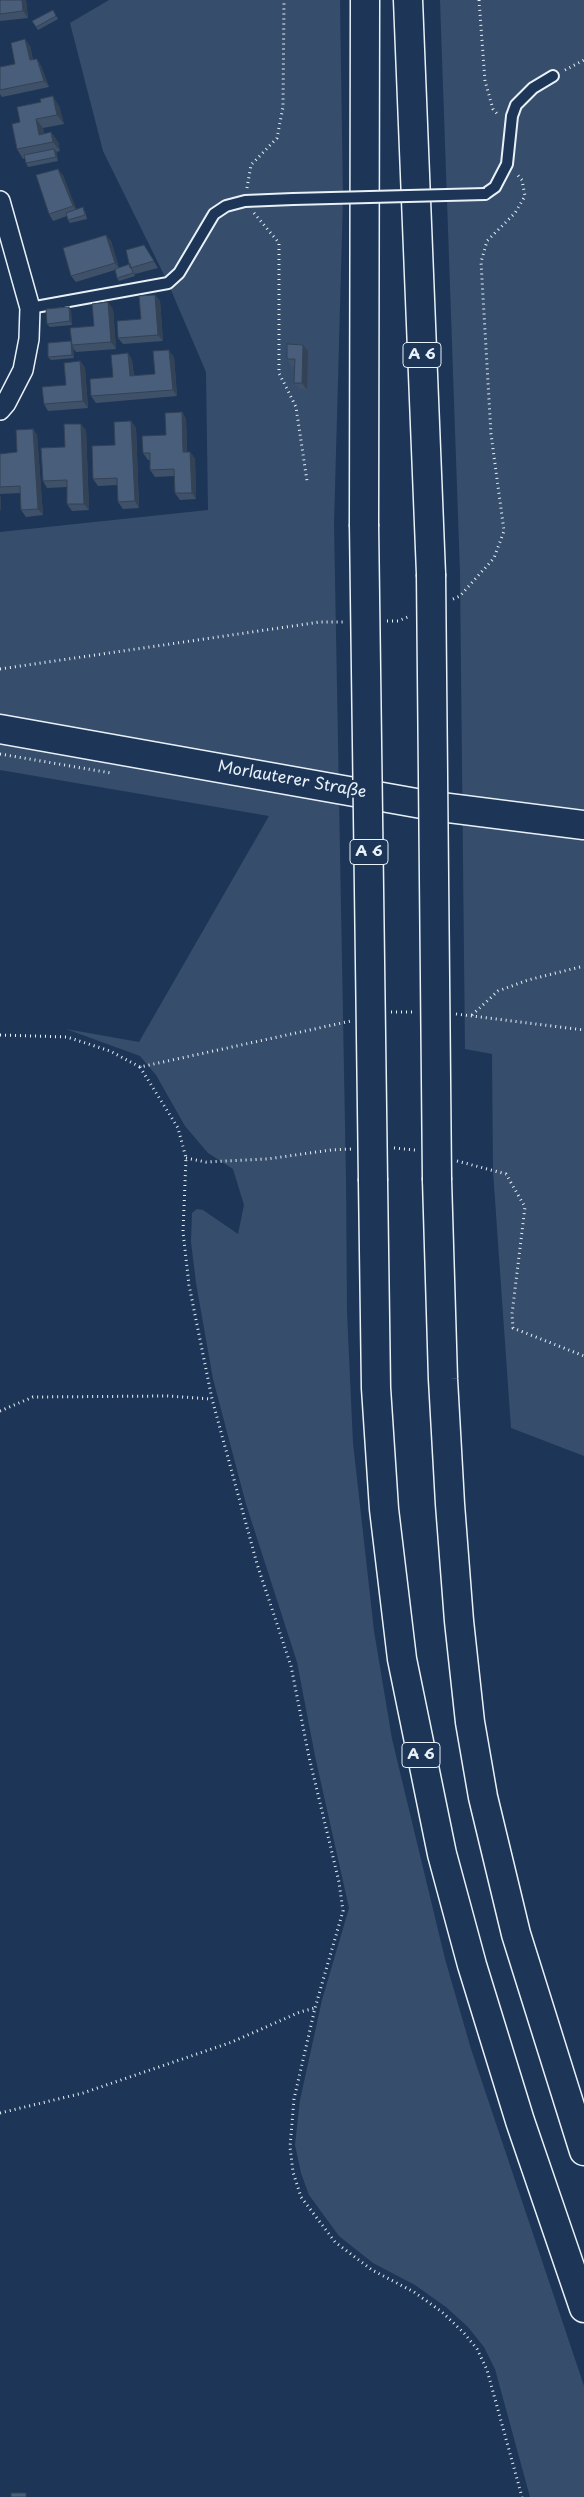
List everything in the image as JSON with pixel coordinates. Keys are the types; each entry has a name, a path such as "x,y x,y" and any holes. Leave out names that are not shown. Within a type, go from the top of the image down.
{"main road":[{"name":"A 6","path":"365,0 364,524 376,1388 384,1509 402,1659 442,1854 472,1965 520,2121 584,2308"},
{"name":"A 6","path":"408,0 431,574 437,1180 443,1379 459,1621 470,1722 483,1797 503,1883 536,2003 584,2151"},
{"name":"Morlauterer Straße","path":"0,729 433,806 584,825"}],"street":[{"path":"0,201 30,308 29,339 22,370 6,403 0,410"}],"lane":[{"path":"30,308 168,283 178,273 214,214 226,206 244,201 485,194 495,187 507,164 516,105 533,88 553,76"}],"path":[{"path":"284,0 282,115 277,138 251,165 244,201 279,243 279,373 296,407 307,482"},
{"path":"479,0 485,82 493,108 511,129"},
{"path":"553,76 584,60"},
{"path":"451,600 460,596 494,558 504,531 492,434 481,262 487,241 515,214 524,196 522,180 507,164"},
{"path":"378,621 398,621 416,614"},
{"path":"0,669 320,622 349,622"},
{"path":"472,1015 498,991 528,980 584,966"},
{"path":"387,1013 396,1011 425,1012"},
{"path":"453,1014 584,1030"},
{"path":"140,1067 358,1019"},
{"path":"0,1035 67,1037 110,1051 140,1067 178,1128 186,1158 183,1232 190,1285 212,1399 257,1564 291,1666 309,1757 339,1882 343,1911 315,2008 294,2099 290,2147 293,2172 301,2197 335,2242 372,2270 421,2297 464,2333 477,2349 487,2370 522,2497"},
{"path":"0,1411 33,1397 168,1396 212,1399"},
{"path":"0,2113 83,2092 232,2042 300,2012 315,2008"}],"shaded area":[{"path":"109,0 340,0 343,198 334,524 347,1313 353,1443 374,1631 392,1739 445,1959 471,2049 584,2386 584,2497 530,2497 495,2369 484,2347 468,2327 446,2307 415,2285 373,2263 339,2236 309,2195 301,2173 295,2145 300,2100 322,2000 349,1908 315,1756 297,1662 246,1504 213,1379 196,1283 191,1242 192,1213 197,1209 203,1210 238,1234 244,1205 233,1169 208,1153 185,1126 156,1075 140,1056 66,1029 139,1042 269,816 0,770 0,532 208,510 206,372 168,283 103,151 70,23"},
{"path":"440,0 584,0 584,1456 511,1428 493,1171 492,1054 465,1049 460,573"}],"building":[{"path":"0,0 22,0 23,11 0,14"},
{"path":"53,10 56,16 36,27 32,21"},
{"path":"25,39 30,60 37,59 44,81 0,90 0,67 15,64 11,43"},
{"path":"53,96 57,115 36,119 39,135 51,132 53,142 17,149 12,124 20,122 17,107 41,102 40,99"},
{"path":"54,149 56,157 26,163 24,155"},
{"path":"58,169 73,206 49,214 36,175"},
{"path":"83,207 85,215 68,220 66,213"},
{"path":"106,235 115,263 71,276 63,248"},
{"path":"144,245 154,261 130,268 126,250"},
{"path":"130,264 133,273 117,278 115,269"},
{"path":"155,295 158,335 118,338 117,321 141,319 139,296"},
{"path":"108,302 111,342 72,345 70,328 94,326 92,304"},
{"path":"69,307 70,321 47,324 46,309"},
{"path":"71,341 72,355 48,357 48,343"},
{"path":"287,344 303,345 302,383 294,383 295,359 287,359"},
{"path":"169,350 173,390 91,396 90,379 113,377 111,355 128,353 130,376 155,374 153,351"},
{"path":"80,361 83,401 44,404 42,387 66,385 64,363"},
{"path":"182,412 183,452 190,452 192,493 175,493 174,469 150,470 150,453 143,453 142,436 166,435 165,413"},
{"path":"131,421 135,501 118,502 117,478 93,479 92,446 115,445 114,422"},
{"path":"64,424 81,424 84,504 67,504 67,480 43,481 41,448 65,447"},
{"path":"33,429 38,509 21,510 20,486 0,487 0,454 17,452 16,430"},
{"path":"11,2493 26,2493 26,2497 11,2497"}]}
